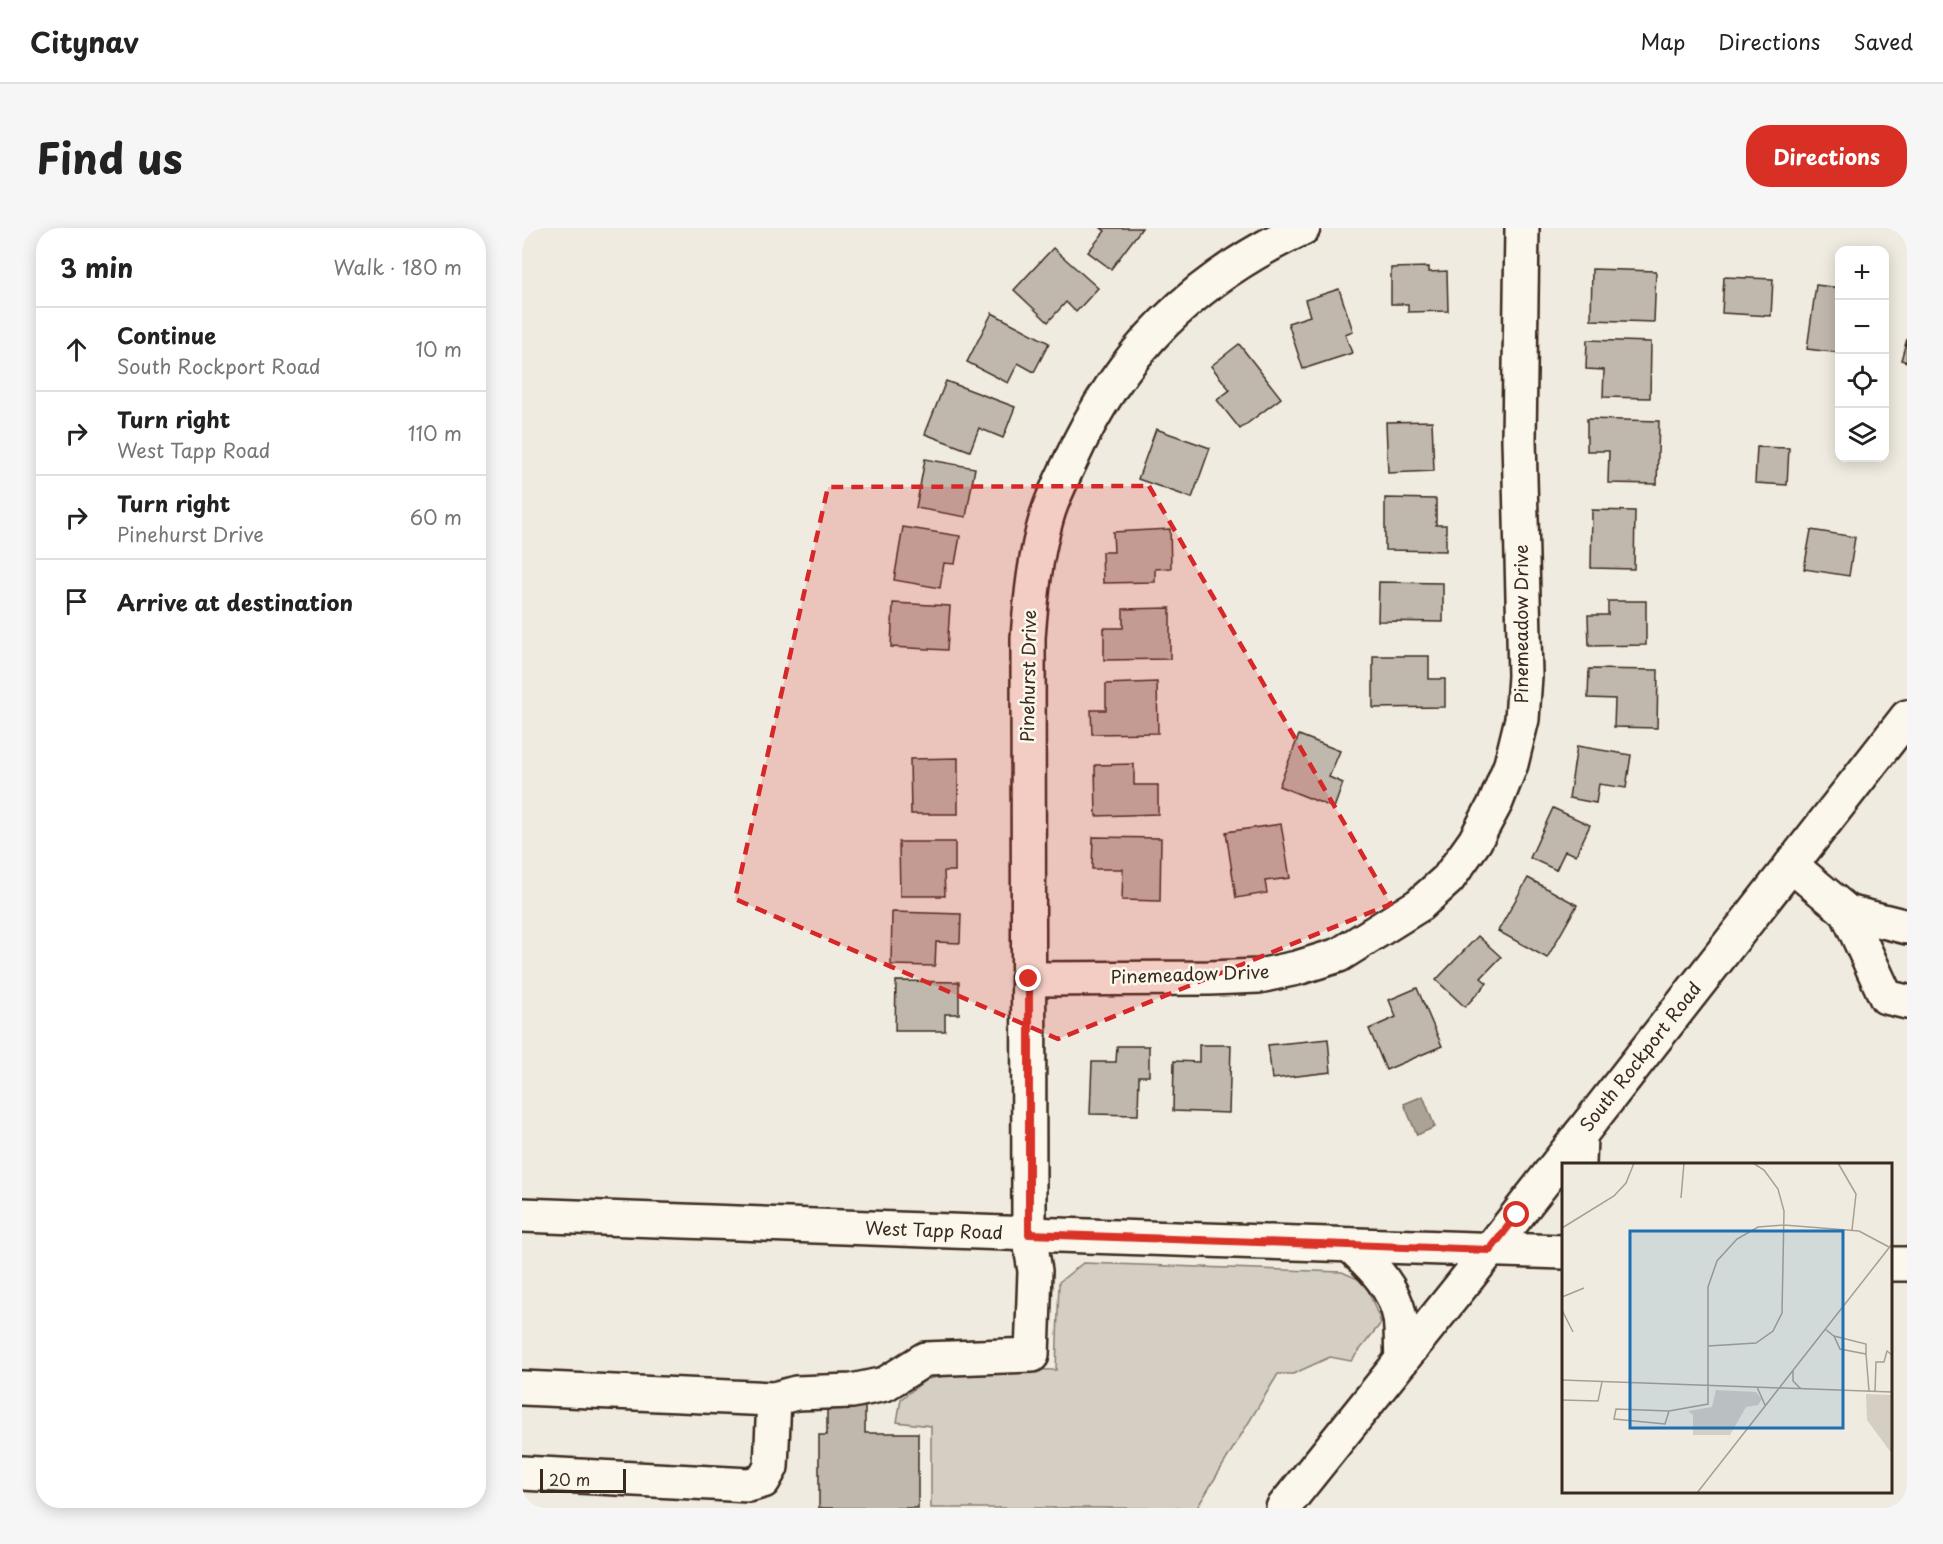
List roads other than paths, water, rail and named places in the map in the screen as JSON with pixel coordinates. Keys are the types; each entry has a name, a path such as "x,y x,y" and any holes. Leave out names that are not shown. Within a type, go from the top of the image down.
{"street":[{"name":"Pinehurst Drive","path":"774,1399 796,1393 852,1391 885,1384 926,1359 1032,1355 1035,1271 1029,1234 1028,638 1031,593 1047,516 1086,426 1107,391 1146,342 1179,308 1214,280 1245,258 1303,228"},
{"name":"Pinemeadow Drive","path":"1029,979 1209,978 1259,975 1297,968 1339,955 1419,905 1448,879 1475,841 1496,802 1511,764 1522,719 1524,687 1519,439 1522,228"},
{"name":"South Rockport Road","path":"1567,1163 1791,865 1907,717"},
{"path":"1791,865 1847,912 1886,997 1907,1002"},
{"path":"1847,912 1907,927"},
{"name":"South Rockport Road","path":"1283,1508 1490,1250 1562,1169"},
{"name":"West Tapp Road","path":"522,1215 1562,1252"},
{"path":"1350,1245 1377,1271 1390,1289 1400,1318 1402,1360"},
{"path":"522,1388 774,1399 771,1467 763,1481 749,1485 522,1473"}]}
